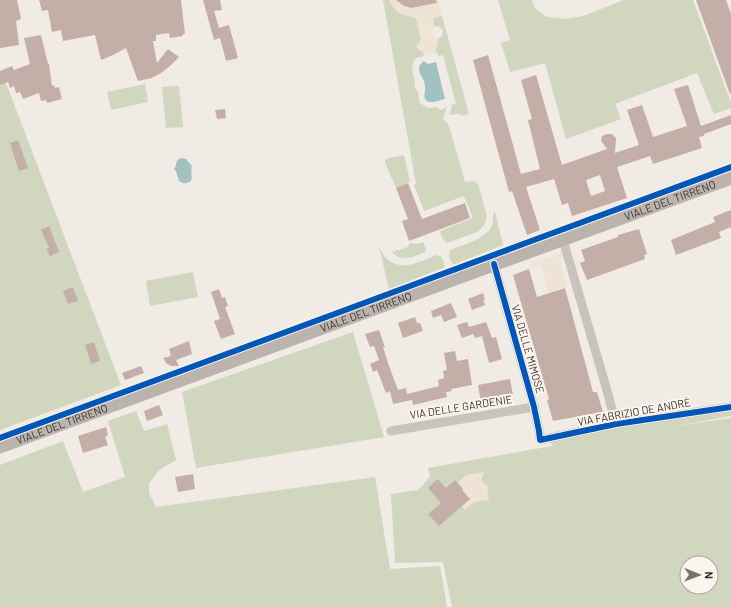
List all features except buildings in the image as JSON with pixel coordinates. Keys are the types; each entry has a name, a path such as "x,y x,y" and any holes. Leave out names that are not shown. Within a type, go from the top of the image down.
{"main road":[{"name":"VIALE DEL TIRRENO","path":"0,447 731,178"}],"street":[{"name":"VIA FABRIZIO DE ANDRÈ","path":"563,240 616,424"},
{"name":"VIA DELLE MIMOSE","path":"494,264 534,407 540,440"},
{"name":"VIA DELLE GARDENIE","path":"391,431 534,407"},
{"name":"VIA FABRIZIO DE ANDRÈ","path":"540,440 616,424 731,407"}],"green space":[{"path":"383,0 390,0 390,2 409,16 416,17 421,40 421,51 423,52 424,56 416,58 413,62 412,69 415,88 418,92 419,100 421,104 429,108 438,107 441,110 447,107 443,119 449,126 465,182 474,181 478,184 486,212 486,221 477,232 447,243 442,238 440,231 473,218 464,196 424,211 414,185 416,184"},
{"path":"498,0 532,0 535,8 547,17 566,19 583,16 624,0 693,0 731,103 731,108 714,114 697,73 615,104 621,119 566,139 545,63 510,72 501,43 510,40"},
{"path":"442,16 469,114 461,116 459,114 449,115 452,107 451,105 456,104 443,55 438,56 437,52 435,53 438,39 442,36 443,31 440,27 434,26 433,18"},
{"path":"0,71 6,83 121,385 0,430"},
{"path":"145,84 148,102 111,110 107,92"},
{"path":"179,86 183,127 166,128 162,87"},
{"path":"404,155 410,182 396,188 385,161 388,158"},
{"path":"495,212 503,245 453,264 449,253 450,250 485,235 492,226 493,213"},
{"path":"423,242 426,249 425,252 412,257 400,257 392,252 395,252 397,249 399,251 405,247 407,248 410,243 416,244"},
{"path":"379,247 386,258 398,265 418,263 437,255 442,257 445,267 389,289"},
{"path":"193,272 198,297 150,306 146,281"},
{"path":"353,332 384,437 196,468 182,392"},
{"path":"731,409 731,416 675,426 731,418 731,607 452,607 443,562 395,563 391,494 418,490 430,477 428,468 552,446 551,442 554,439"},
{"path":"136,411 144,431 167,424 176,460 159,470 149,484 149,493 156,507 375,477 390,569 440,566 447,607 0,607 0,465 63,441 83,492 125,477 108,421"}],"shaded area":[{"path":"390,0 399,0 404,6 411,8 424,6 423,0 438,0 442,16 433,18 434,26 431,30 431,34 434,38 438,39 435,53 424,56 423,52 416,46 421,40 416,18 399,13 392,6"},
{"path":"565,252 566,256 559,258 567,286 549,292 541,266 530,269 528,265"},
{"path":"484,472 481,480 487,486 489,500 474,502 465,510 462,506 470,499 458,483 466,475"}],"water":[{"path":"424,61 428,64 436,62 445,99 436,102 426,100 424,96 424,82 419,70 419,67"},
{"path":"182,158 186,159 192,166 191,181 186,183 179,181 174,169 177,161"}],"cycle path":[{"path":"0,438 731,167"},
{"path":"494,264 534,407 540,440 616,424 731,407"}]}
